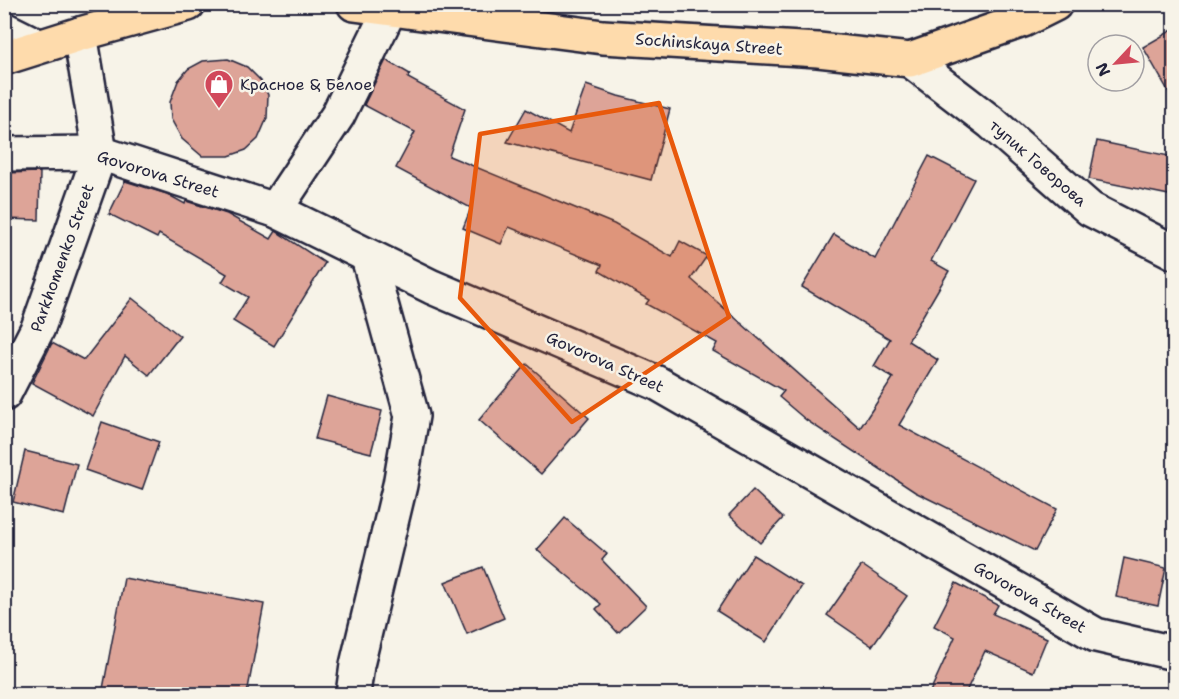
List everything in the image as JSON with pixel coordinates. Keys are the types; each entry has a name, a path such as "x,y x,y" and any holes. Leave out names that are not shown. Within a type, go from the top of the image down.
{"highway":[{"name":"Sochinskaya Street","path":"354,4 392,7 603,37 818,50 910,60 1023,20 1055,4"},
{"path":"4,58 180,5"}],"street":[{"path":"275,210 338,115 392,7"},
{"path":"4,29 38,46"},
{"path":"80,34 100,153"},
{"name":"тупик Говорова","path":"910,60 992,123 1090,209 1174,252"},
{"name":"Govorova Street","path":"4,154 100,153 275,210 432,287 657,383 1095,635 1174,653"},
{"name":"Parkhomenko Street","path":"4,394 38,328 100,153"},
{"path":"353,694 357,665 400,485 412,416 368,257"}],"highlighted area":[{"path":"659,103 729,317 572,422 460,298 480,134"}],"building":[{"path":"1174,29 1174,101 1146,52 1146,45"},
{"name":"Красное & Белое","path":"228,59 247,67 261,81 268,95 267,118 258,139 246,150 229,156 202,156 182,139 171,119 170,102 178,81 188,69 203,61"},
{"path":"386,60 410,74 408,78 465,109 449,156 614,224 672,257 680,241 707,256 691,279 860,428 893,378 874,366 890,339 802,287 834,234 875,259 929,156 974,179 931,261 949,271 908,341 938,360 899,425 1057,509 1035,551 915,492 806,420 779,397 784,391 713,351 717,343 646,304 649,300 599,271 602,265 509,227 501,244 463,228 471,208 396,168 415,132 364,105"},
{"path":"586,85 670,109 651,180 507,142 526,109 569,133"},
{"path":"1097,141 1174,157 1174,196 1089,179"},
{"path":"40,172 39,220 4,219 4,173"},
{"path":"125,181 167,194 185,204 186,201 227,214 271,239 276,231 325,263 274,346 233,321 248,297 222,282 227,274 159,234 157,238 109,214"},
{"path":"132,298 180,336 149,375 125,356 93,416 32,383 52,343 84,360"},
{"path":"527,364 589,418 541,474 479,420"},
{"path":"327,396 382,411 371,453 315,439"},
{"path":"102,422 159,442 142,490 85,470"},
{"path":"25,451 77,464 64,515 13,502"},
{"path":"753,490 783,518 760,543 729,515"},
{"path":"565,518 607,554 602,560 646,606 618,633 596,609 601,604 537,550"},
{"path":"753,555 802,586 766,642 717,611"},
{"path":"1124,558 1166,568 1158,606 1116,597"},
{"path":"862,565 907,596 872,646 827,615"},
{"path":"483,567 504,618 467,634 445,582"},
{"path":"124,578 264,604 247,694 102,694"},
{"path":"956,583 998,605 993,614 1047,638 1033,672 985,651 965,694 929,694 955,637 934,626"}],"place":[{"name":"Красное & Белое","path":"219,110"}]}
